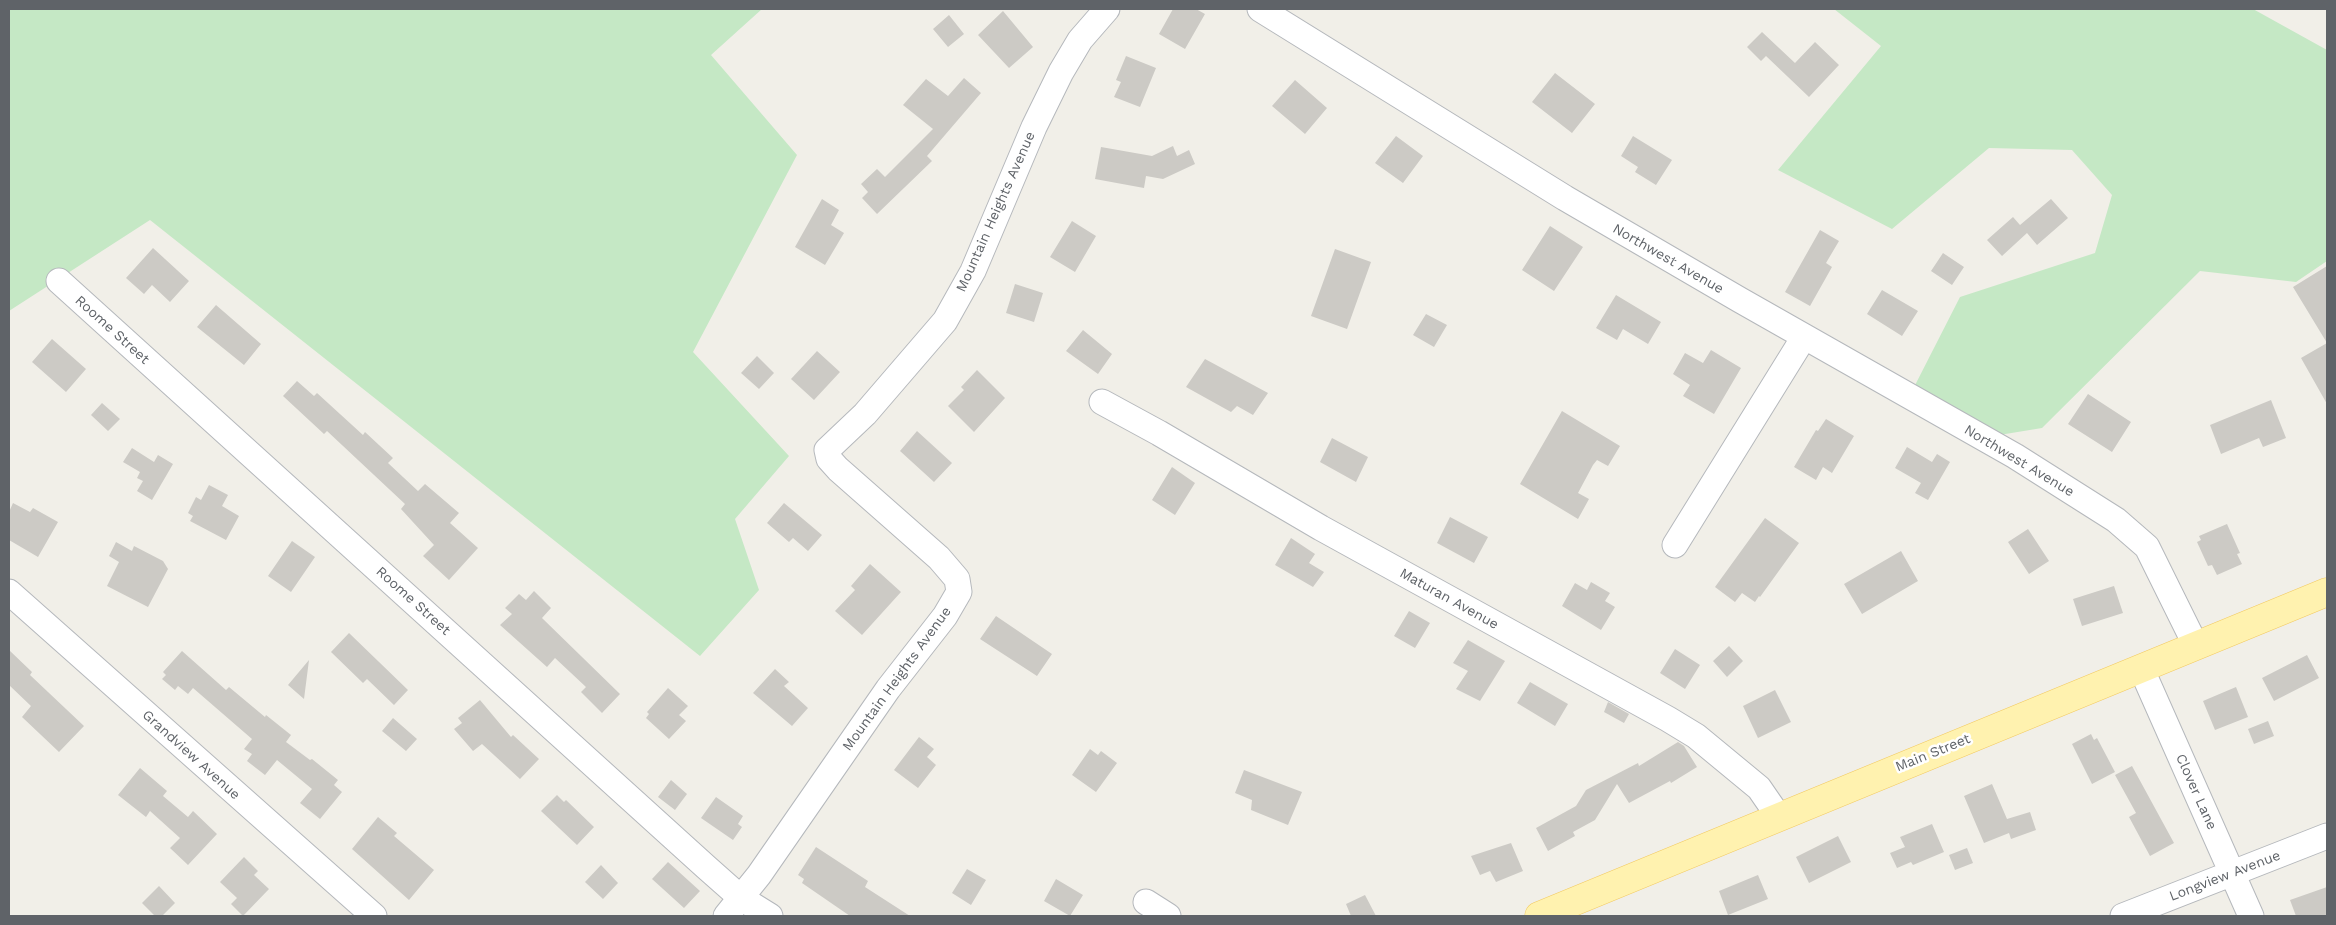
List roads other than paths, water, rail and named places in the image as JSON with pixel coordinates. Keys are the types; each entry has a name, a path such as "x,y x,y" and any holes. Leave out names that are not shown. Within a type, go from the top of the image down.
{"main road":[{"name":"Main Street","path":"1539,916 1572,910 1778,817 2327,592"}],"street":[{"name":"Mountain Heights Avenue","path":"734,907 888,689 945,616 958,592 957,579 939,558 838,469 829,459 827,450 866,414 946,321 973,271 1034,127 1061,72 1080,40 1107,9"},
{"name":"Northwest Avenue","path":"1260,9 1565,198 1804,337 2015,456 2116,520 2147,547 2196,646"},
{"name":"Roome Street","path":"59,281 734,907 770,916"},
{"path":"1675,546 1804,337"},
{"name":"Maturan Avenue","path":"1102,402 1330,532 1696,736 1759,788 1778,817"},
{"name":"Grandview Avenue","path":"9,592 374,916"},
{"name":"Clover Lane","path":"2141,668 2251,916"},
{"name":"Longview Avenue","path":"2123,916 2327,836"},
{"path":"1146,902 1168,916"}]}
